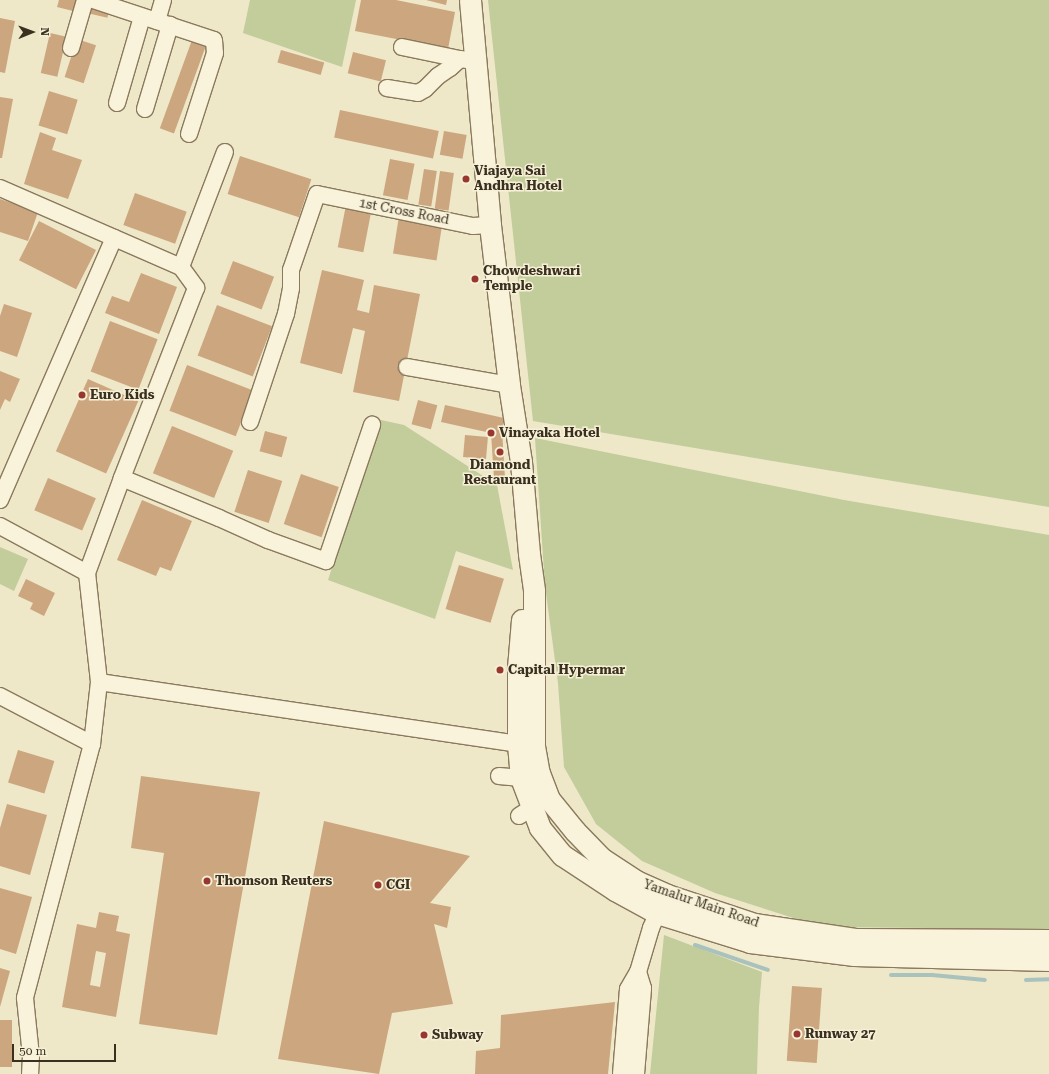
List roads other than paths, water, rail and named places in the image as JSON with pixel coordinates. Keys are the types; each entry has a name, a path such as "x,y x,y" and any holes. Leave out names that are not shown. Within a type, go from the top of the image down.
{"street":[{"path":"71,48 85,0"},
{"path":"93,0 214,40 216,47 189,134"},
{"path":"117,102 156,21 163,0"},
{"path":"98,682 526,745 518,668 529,554 521,462 509,385 468,60 470,0"},
{"path":"146,109 156,21"},
{"path":"402,47 468,60"},
{"path":"387,88 418,92 425,89 438,76 450,68 468,60"},
{"path":"181,267 225,152"},
{"path":"0,188 181,267 196,288 122,478 87,573 98,682 92,744 25,998 31,1056 30,1074"},
{"name":"1st Cross Road","path":"250,422 286,314 291,288 291,270 317,194 473,226 490,226"},
{"path":"0,500 114,238"},
{"path":"407,368 509,385"},
{"path":"122,478 268,540 326,561 372,425"},
{"path":"0,526 87,573"},
{"name":"Yamalur Main Road","path":"529,554 534,591 526,745 530,776 526,812 562,854 615,890 657,913 750,942 818,952 900,957 1049,960"},
{"path":"0,696 92,744"},
{"path":"499,776 530,776"},
{"name":"Yamalur Main Road","path":"530,776 574,831 601,858 636,881 667,895 754,924 855,939 1049,940"},
{"path":"621,1074 628,989 638,972 657,913 667,895"},
{"path":"636,1074 643,988 638,972"}],"waterway":[{"path":"695,945 768,970"},
{"path":"891,975 932,975 985,980"},
{"path":"1026,980 1049,979"}],"place":[{"name":"Viajaya Sai Andhra Hotel","path":"466,179"},
{"name":"Chowdeshwari Temple","path":"475,279"},
{"name":"Euro Kids","path":"82,395"},
{"name":"Vinayaka Hotel","path":"491,433"},
{"name":"Diamond Restaurant","path":"500,452"},
{"name":"Capital Hypermar","path":"500,670"},
{"name":"Thomson Reuters","path":"207,881"},
{"name":"CGI","path":"378,885"},
{"name":"Runway 27","path":"797,1034"},
{"name":"Subway","path":"424,1035"}]}
